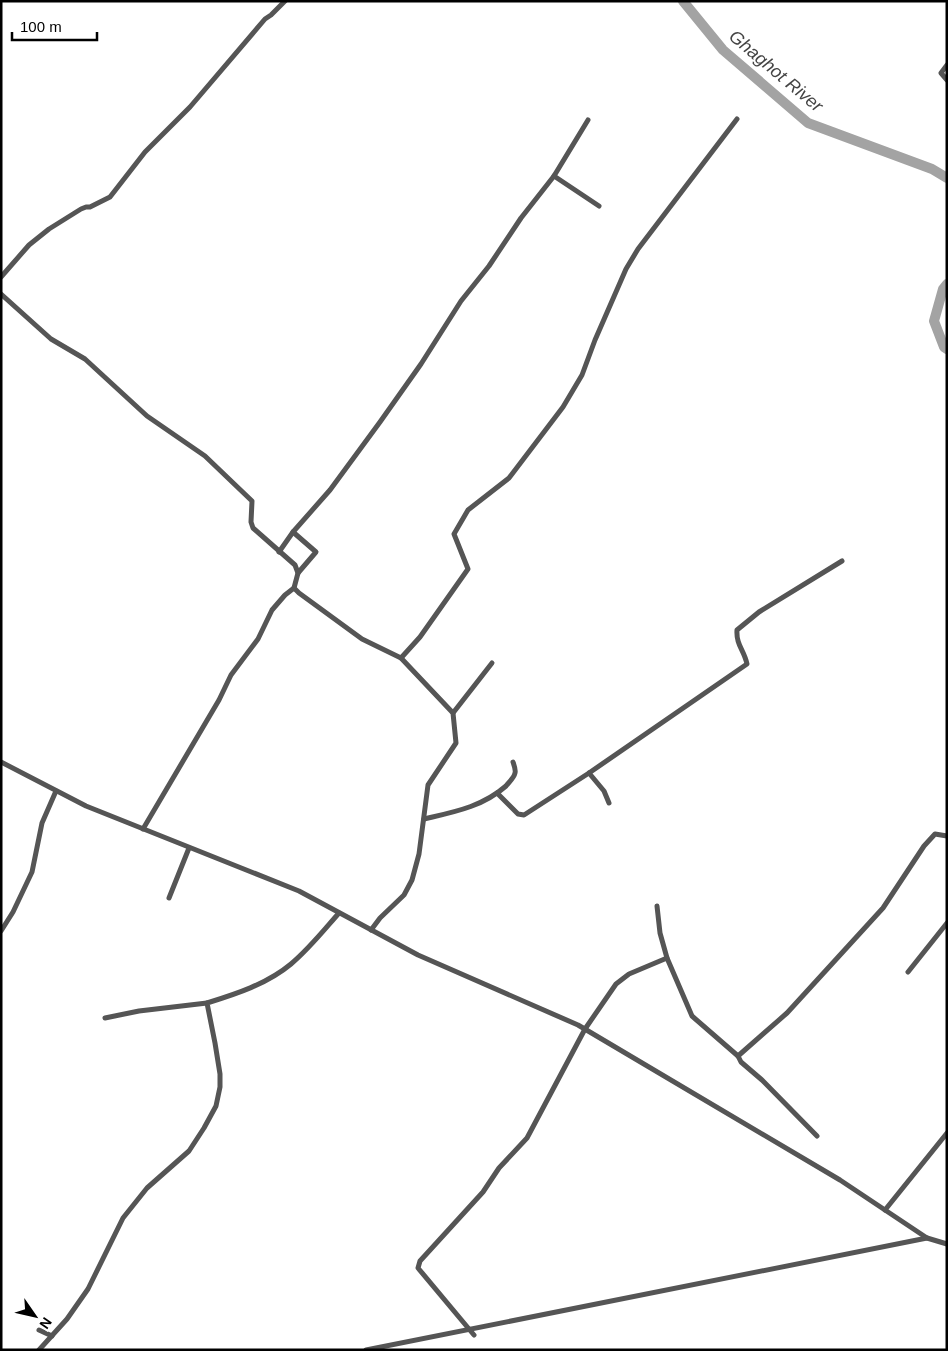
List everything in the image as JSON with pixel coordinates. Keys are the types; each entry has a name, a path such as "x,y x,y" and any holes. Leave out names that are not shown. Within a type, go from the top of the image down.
{"street":[{"path":"1,277 29,246 49,229 86,206 90,207 110,198 146,152 190,108 265,19 285,1"},
{"path":"947,65 941,74 947,80"},
{"path":"401,658 420,637 468,569 454,534 468,510 509,478 562,407 582,375 594,340 626,269 638,249 737,119"},
{"path":"279,552 293,532 330,490 355,457 421,364 461,301 489,266 521,218 554,176 588,120"},
{"path":"554,176 599,206"},
{"path":"1,294 51,339 85,359 147,416 206,456 222,471 252,501 250,522 253,528 295,565 298,573"},
{"path":"143,829 219,700 231,675 258,639 272,610 294,588 298,573 316,552 293,532"},
{"path":"497,793 518,814 524,816 590,773 747,664 746,658 736,639 737,630 759,612 842,561"},
{"path":"294,588 362,639 401,658 453,713 456,743 428,785 419,854 412,880 404,894 371,930"},
{"path":"453,713 492,662"},
{"path":"1,762 86,806 299,891 418,955 585,1029 840,1180 926,1238 947,1244"},
{"path":"424,819 465,809 497,793 512,780 515,773 513,762"},
{"path":"590,773 604,791 609,803"},
{"path":"1,931 14,912 32,872 42,823 56,791"},
{"path":"738,1056 787,1013 883,908 924,846 935,834 947,836"},
{"path":"169,898 189,848"},
{"path":"657,906 660,933 667,958 692,1016 738,1056 741,1062 762,1080 817,1136"},
{"path":"105,1018 207,1003 250,988 290,966 339,913"},
{"path":"908,972 947,923"},
{"path":"474,1336 418,1268 420,1262 483,1192 499,1168 527,1138 585,1029 616,984 629,974 667,958"},
{"path":"39,1350 52,1336 88,1288 123,1218 147,1188 189,1151 216,1106 220,1087 220,1074 207,1003"},
{"path":"885,1210 947,1132"},
{"path":"366,1350 926,1238"},
{"path":"39,1330 52,1336"}],"waterway":[{"name":"Ghaghot River","path":"683,1 723,50 808,123 932,169 947,178"},
{"name":"Ghaghot River","path":"947,284 943,289 934,321 944,347 947,349"}]}
